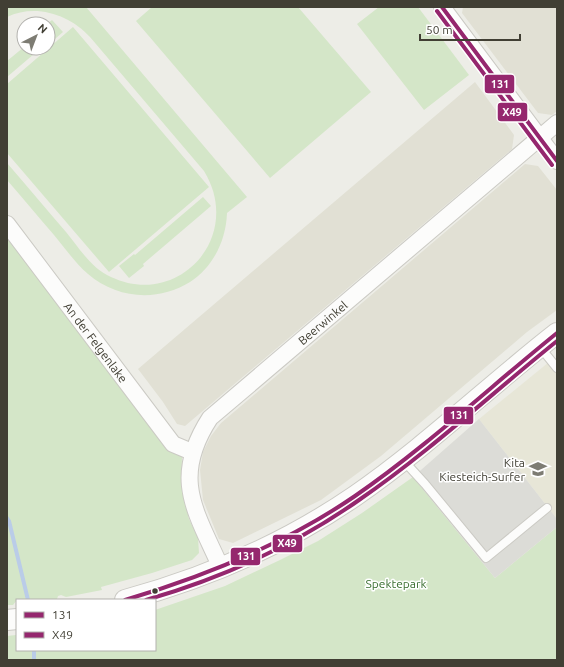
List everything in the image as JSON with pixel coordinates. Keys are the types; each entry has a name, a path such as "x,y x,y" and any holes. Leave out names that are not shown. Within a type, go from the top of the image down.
{"street":[{"path":"442,7 557,161"},
{"name":"Beerwinkel","path":"221,568 194,506 189,480 192,452 200,433 210,418 557,123"},
{"name":"An der Felgenlake","path":"7,224 173,444 192,452"},
{"path":"129,599 155,592 221,568 295,532 354,496 403,460 557,334"}],"lane":[{"path":"540,347 557,368"},
{"path":"403,460 425,484 486,558 547,508"}],"shaded area":[{"path":"463,7 557,7 557,111 552,115 538,113 462,13"},
{"path":"475,82 514,135 512,149 185,426 177,424 163,402 138,369"},
{"path":"525,164 538,166 557,190 557,310 527,332 381,456 321,500 233,543 219,539 203,500 200,470 203,452 211,436 221,423"},
{"name":"Kita Kiesteich-Surfer","path":"549,362 557,373 557,519 479,419"},
{"path":"479,419 557,519 557,527 495,578 413,477"}],"green space":[{"path":"7,7 86,7 247,197 227,213 224,233 217,252 205,269 190,282 165,293 138,295 112,289 99,282 79,265 7,180 7,163 98,269 111,277 136,284 160,283 181,275 198,260 210,242 216,219 214,196 204,171 90,37 82,29 63,17 41,11 29,11 7,17"},
{"path":"152,7 298,7 371,92 270,178 136,21"},
{"path":"379,7 418,7 469,75 424,110 357,24"},
{"path":"56,24 63,32 56,38"},
{"path":"73,27 209,187 109,272 7,153 7,84 39,56 56,56 56,42"},
{"path":"16,54 16,56 32,56 7,77 7,61"},
{"path":"203,197 211,206 143,264 144,266 129,278 119,266 134,254 135,255"},
{"path":"7,234 165,444 182,457 181,485 189,519 198,538 199,553 192,560 101,587 102,590 66,597 61,595 58,596 57,599 16,599 13,605 7,605"},
{"name":"Spektepark","path":"413,477 495,578 557,527 557,660 7,660 7,636 16,635 16,651 156,651 156,610 225,586 318,541 362,513"}],"waterway":[{"path":"7,518 28,599"},
{"path":"34,651 34,660"}],"transit line":[{"name":"131","path":"442,7 557,161"},
{"name":"X49","path":"437,11 552,165"},
{"name":"131","path":"128,599 155,591 244,557 273,544 328,513 355,496 407,457 557,333"},
{"name":"X49","path":"149,599 230,571 257,559 284,546 335,516 385,482 557,341"}],"place":[{"name":"Kita Kiesteich-Surfer","path":"538,469"}]}
